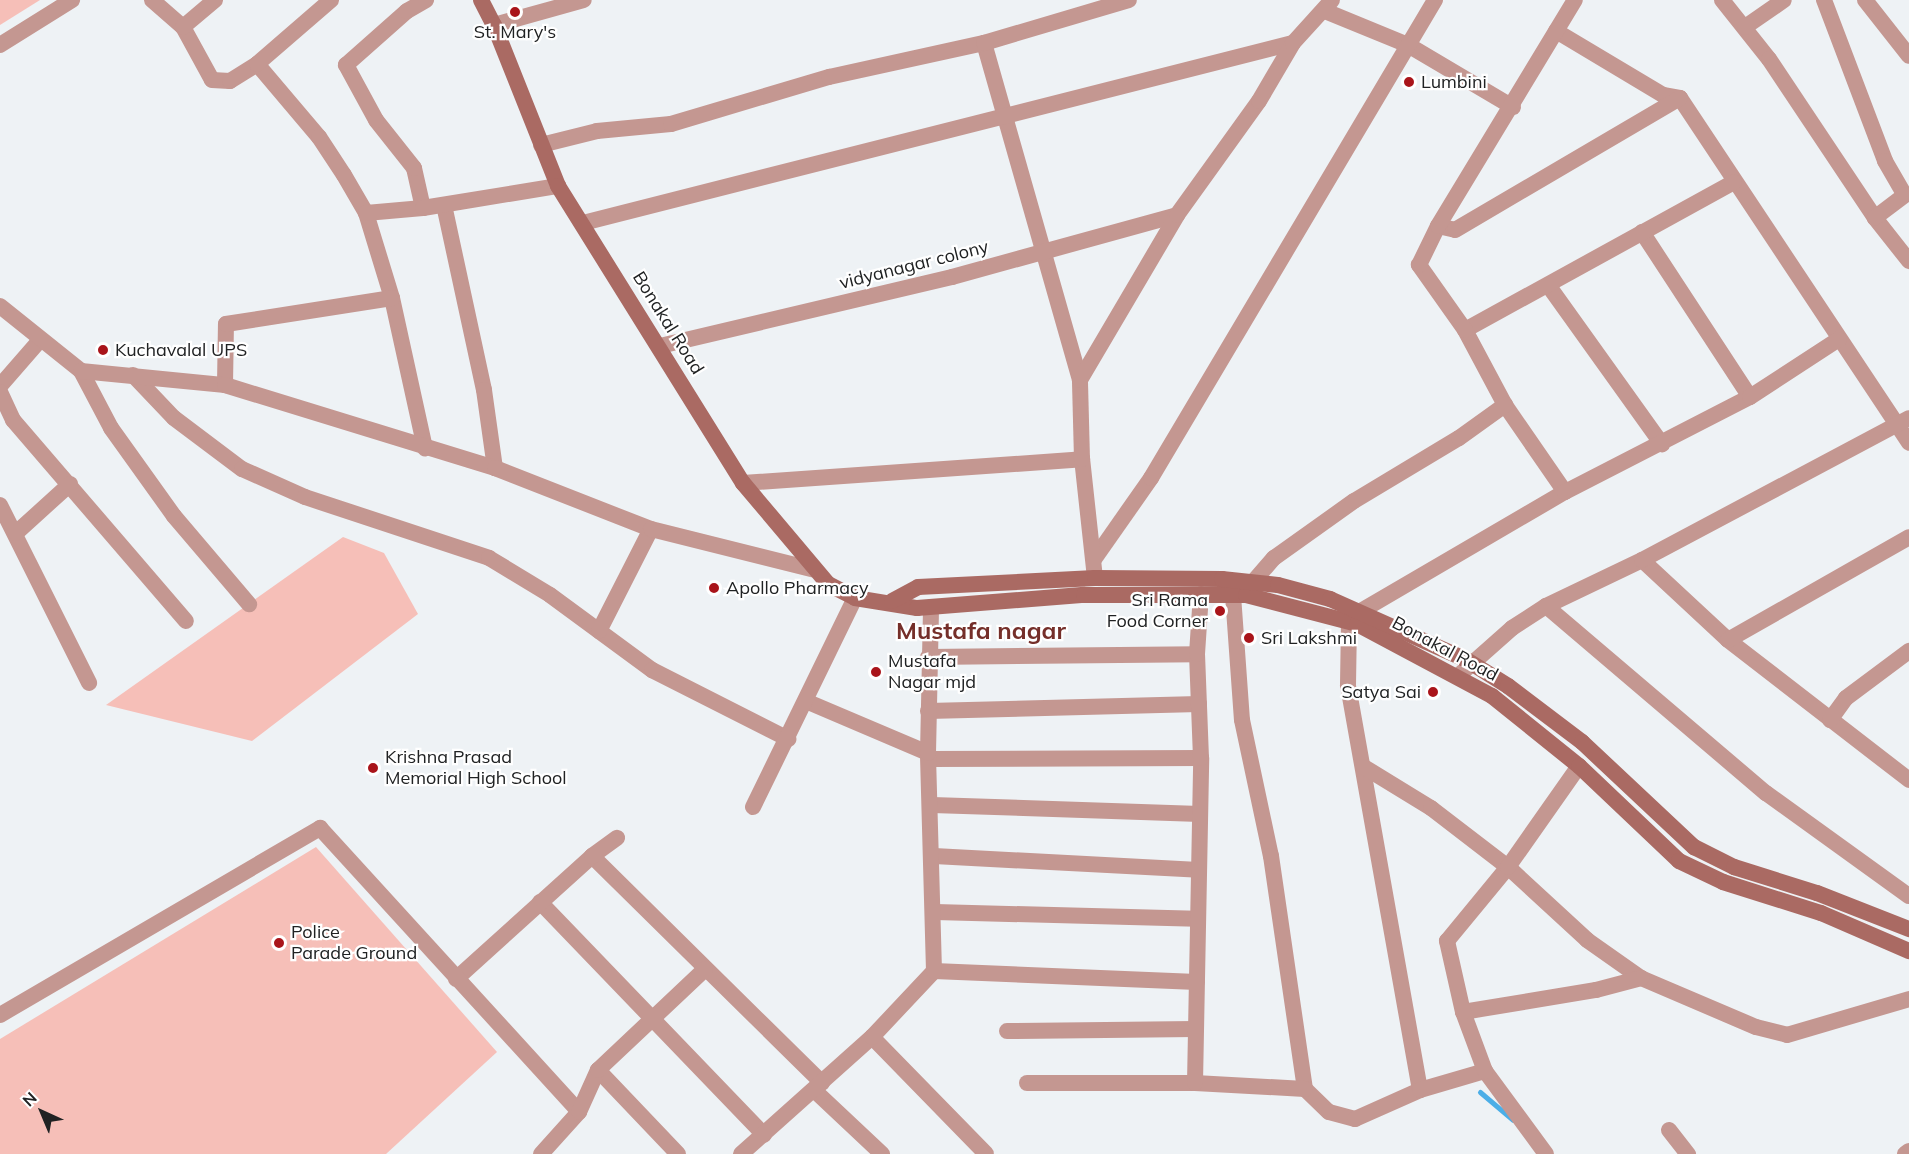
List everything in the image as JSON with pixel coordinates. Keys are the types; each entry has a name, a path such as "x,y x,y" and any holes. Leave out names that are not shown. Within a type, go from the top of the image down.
{"main road":[{"name":"Bonakal Road","path":"481,0 494,25 558,186 660,346 743,483 812,569 828,584 855,598 892,602 909,608 1084,595 1201,594 1265,599 1355,616 1472,663 1582,742 1694,847 1734,867 1817,893 1909,929"},
{"name":"Bonakal Road","path":"892,602 918,587 1095,578 1201,577 1253,582 1330,599 1492,696 1579,766 1685,864 1723,882 1821,913 1909,951"}],"street":[{"path":"0,45 72,0"},
{"path":"152,0 183,27 212,80 230,81 257,64 331,0"},
{"path":"183,27 215,0"},
{"path":"423,208 414,168 376,120 346,65 407,11 426,0"},
{"path":"494,25 584,0"},
{"path":"541,145 597,131 671,124 830,77 984,43 1129,0"},
{"path":"1095,558 1151,478 1435,0"},
{"path":"1564,492 1505,405 1465,330 1419,266 1438,226 1513,107 1575,0"},
{"path":"1722,0 1745,27 1812,120 1875,218 1909,261"},
{"path":"1745,27 1784,0"},
{"path":"1824,0 1881,150 1908,195 1875,218"},
{"path":"1866,0 1909,56"},
{"path":"1080,380 1177,215 1259,101 1293,43 1329,6 1408,45 1513,107"},
{"path":"1556,32 1664,95 1680,98 1839,339 1904,421 1909,443"},
{"path":"984,43 1080,380 1082,459 1095,558 1095,578"},
{"path":"583,223 1293,43"},
{"path":"257,64 319,137 366,213 392,298 425,448"},
{"path":"1438,226 1455,230 1680,98"},
{"path":"1465,330 1734,182"},
{"path":"366,213 423,208 558,186"},
{"path":"444,205 484,390 495,468"},
{"name":"vidyanagar colony","path":"660,346 1042,252 1177,215"},
{"path":"1642,232 1750,397"},
{"path":"1548,285 1662,444"},
{"path":"225,385 226,324 392,298"},
{"path":"0,306 81,371 111,428 174,516 249,604"},
{"path":"1420,1090 1348,685 1355,616 1564,492 1662,444 1750,397 1839,339"},
{"path":"0,386 40,340"},
{"path":"81,371 225,385 495,468 651,529 812,569"},
{"path":"133,375 181,424 242,469 305,497 489,558 652,670 788,739"},
{"path":"0,392 13,420 186,621"},
{"path":"1253,582 1274,558 1505,405"},
{"path":"1458,676 1512,628 1546,606 1642,560 1904,421"},
{"path":"743,483 1082,459"},
{"path":"16,533 70,484"},
{"path":"0,505 89,683"},
{"path":"599,632 651,529"},
{"path":"1728,640 1909,537"},
{"path":"1642,560 1728,640 1909,780"},
{"path":"1195,1083 1196,919 1201,758 1197,654 1201,594"},
{"path":"1233,596 1242,720 1271,856 1305,1089 1329,1112 1355,1119 1420,1090 1485,1071"},
{"path":"753,807 808,702 855,598"},
{"path":"1546,606 1766,793 1909,896"},
{"path":"741,1154 872,1037 934,970 934,856 928,711 931,607"},
{"path":"1830,720 1846,698 1909,651"},
{"path":"928,657 1197,654"},
{"path":"808,702 929,756 1201,758"},
{"path":"928,711 1199,704"},
{"path":"1545,1154 1485,1071 1463,1012 1447,941 1508,867 1579,766"},
{"path":"1364,767 1431,808 1508,867 1587,940 1641,978 1778,1035 1909,999"},
{"path":"932,805 1200,814"},
{"path":"0,1015 320,828 579,1112"},
{"path":"456,979 592,856 617,838"},
{"path":"592,856 705,969 882,1154"},
{"path":"934,856 1199,870"},
{"path":"540,902 764,1135"},
{"path":"935,912 1196,919"},
{"path":"541,1154 579,1112 598,1070 705,969"},
{"path":"934,970 1197,982"},
{"path":"1463,1012 1641,978"},
{"path":"1007,1031 1196,1029"},
{"path":"872,1037 986,1154"},
{"path":"598,1070 678,1154"},
{"path":"1027,1083 1195,1083 1305,1089"},
{"path":"1669,1130 1688,1154"},
{"path":"1905,1154 1909,1151"}],"shaded area":[{"path":"0,0 40,0 0,25"},
{"path":"343,537 384,553 418,614 252,741 106,705"},
{"name":"Police Parade Ground","path":"316,847 497,1052 386,1154 0,1154 0,1039"}],"waterway":[{"path":"1480,1092 1513,1120"}],"place":[{"name":"St. Mary's","path":"515,12"},
{"name":"Lumbini","path":"1409,82"},
{"name":"Kuchavalal UPS","path":"103,350"},
{"name":"Apollo Pharmacy","path":"714,588"},
{"name":"Sri Rama Food Corner","path":"1220,611"},
{"name":"Sri Lakshmi","path":"1249,638"},
{"name":"Mustafa Nagar mjd","path":"876,672"},
{"name":"Satya Sai","path":"1433,692"},
{"name":"Krishna Prasad Memorial High School","path":"373,768"},
{"name":"Police Parade Ground","path":"279,943"}],"district":[{"name":"Mustafa nagar","path":"981,631"}]}
